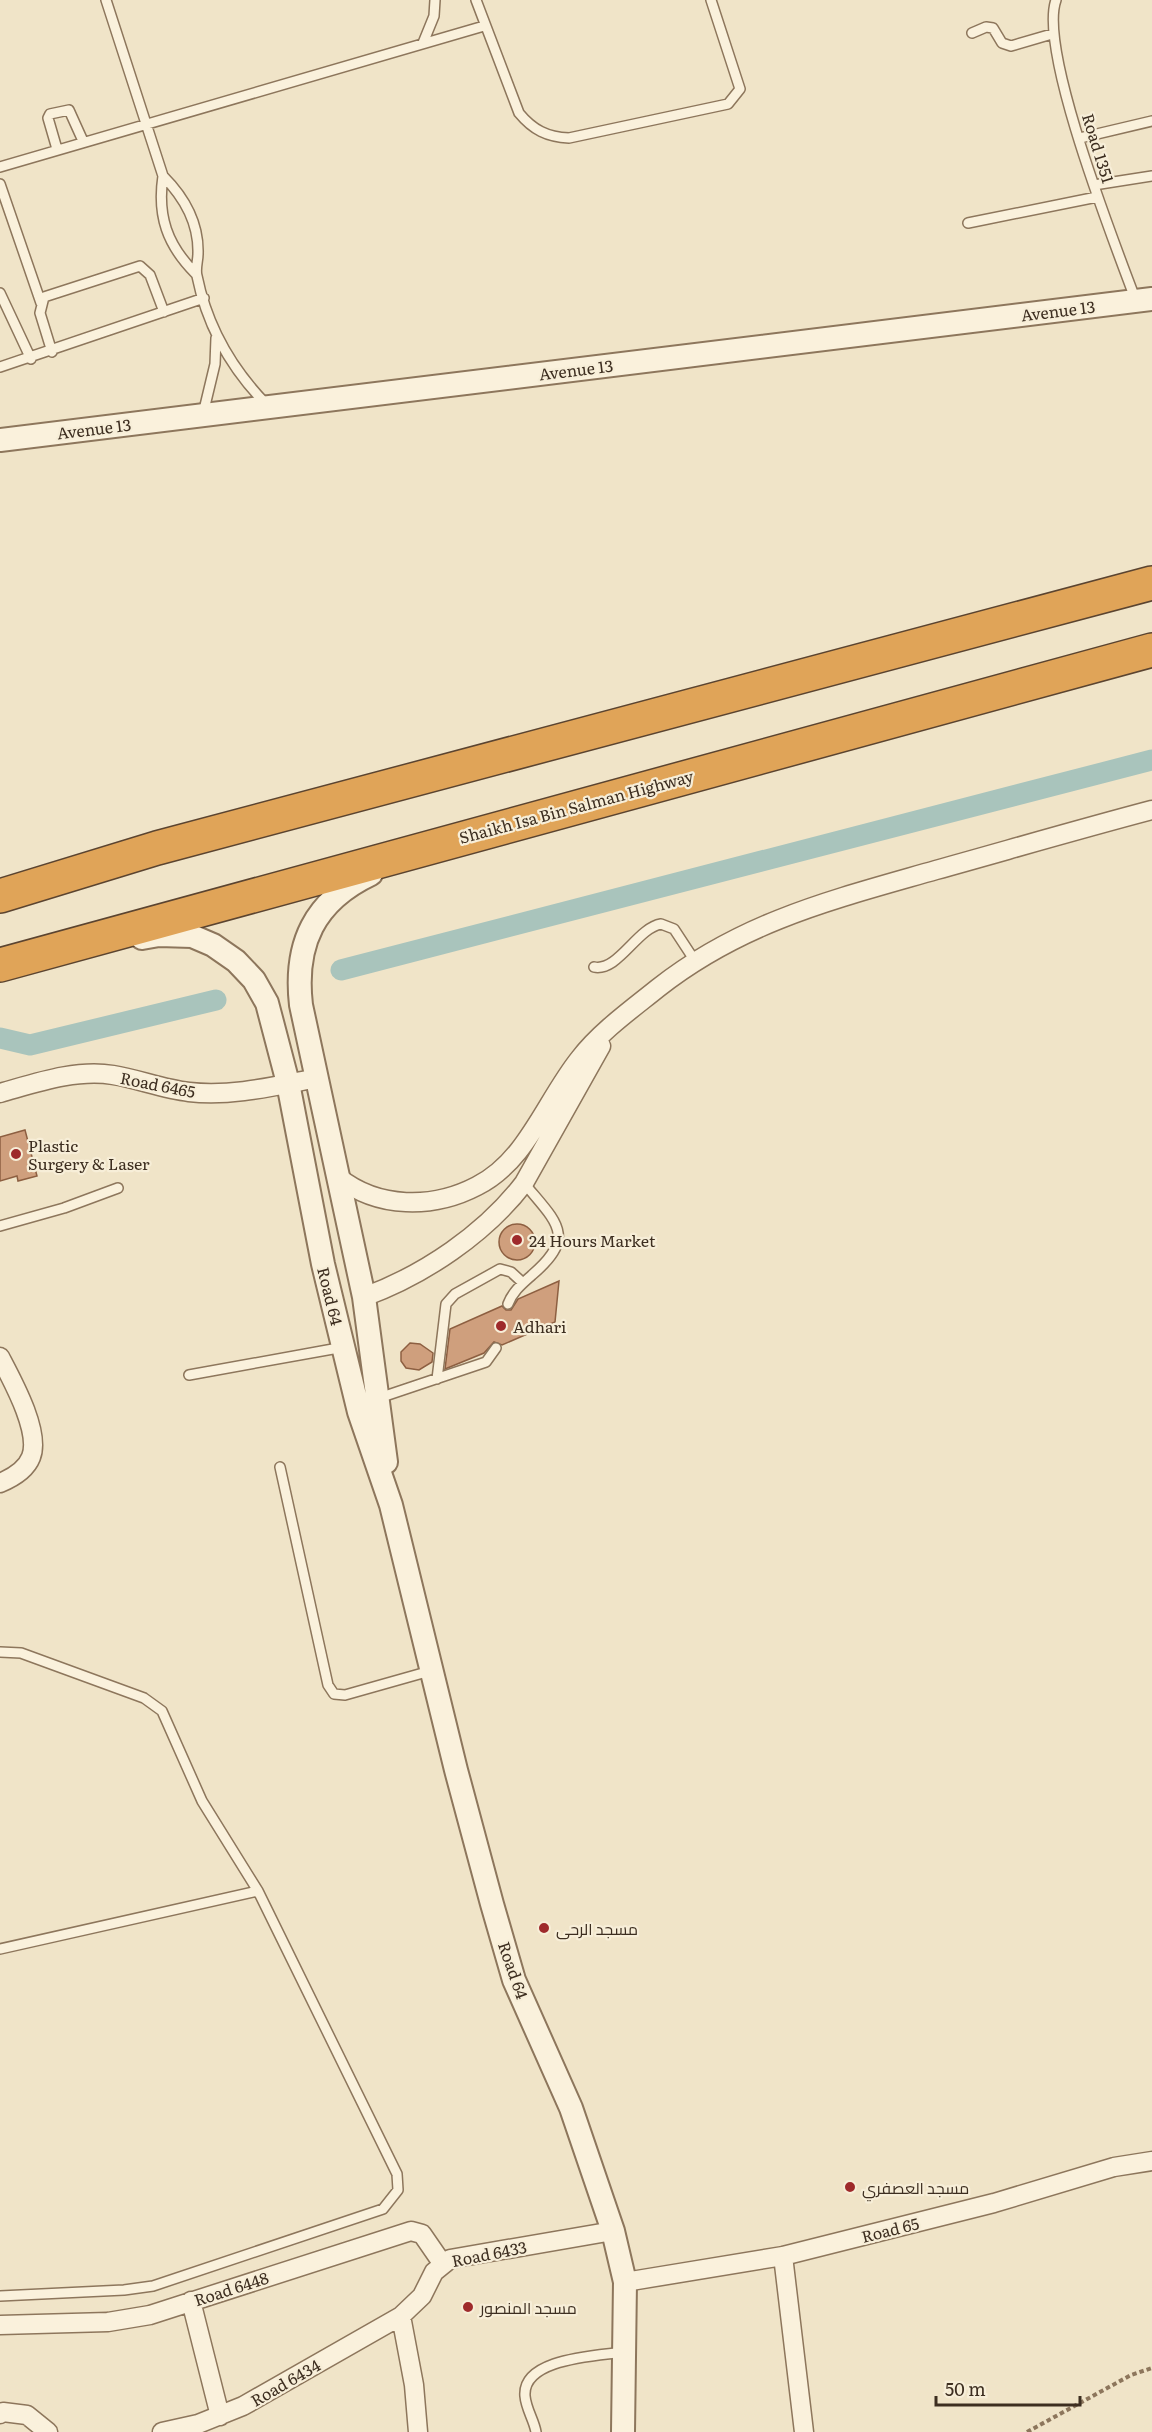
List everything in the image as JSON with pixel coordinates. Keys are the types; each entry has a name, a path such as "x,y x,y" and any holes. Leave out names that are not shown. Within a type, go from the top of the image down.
{"highway":[{"path":"0,896 157,848 1152,583"},
{"name":"Shaikh Isa Bin Salman Highway","path":"7,963 1152,650"},
{"path":"0,875 157,848"}],"street":[{"name":"Avenue 13","path":"0,440 1144,300"},
{"path":"338,1177 368,1194 391,1201 416,1203 461,1194 494,1176 508,1164 581,1057 659,987 695,961 766,923 803,908 1152,810"},
{"name":"Road 64","path":"391,1505 379,1398 364,1297 298,978 302,950 312,925 328,902 350,884 434,845"},
{"name":"Road 64","path":"7,963 159,935 192,936 213,945 236,961 254,980 267,1003 288,1083 334,1306 359,1412 391,1505 465,1805 514,1980 571,2108 613,2231 625,2282 623,2432"},
{"path":"334,1306 364,1297 406,1279 461,1243 513,1199 611,1028"},
{"name":"Road 6465","path":"0,1093 57,1078 84,1074 110,1075 188,1092 208,1093 317,1078"},
{"path":"508,1164 524,1183"},
{"path":"0,1357 30,1423 33,1441 31,1457 24,1468 0,1484"},
{"name":"Road 65","path":"625,2282 783,2256 994,2203 1114,2167 1152,2161"},
{"name":"Road 6448","path":"0,2325 129,2320 411,2230 422,2234 442,2263"},
{"name":"Road 6433","path":"401,2316 422,2296 434,2272 442,2263 459,2257 613,2231"},
{"path":"783,2256 804,2432"},
{"path":"191,2301 220,2416"},
{"path":"401,2316 414,2385 418,2432"},
{"name":"Road 6434","path":"169,2431 220,2416 265,2394 401,2316"},
{"path":"0,2414 3,2412 27,2415 48,2432"}],"lane":[{"path":"106,0 163,176 160,197 162,219 169,240 180,258 196,274"},
{"path":"423,44 434,16 435,0"},
{"path":"476,0 519,113 541,132 555,137 569,138 728,104 740,89 711,0"},
{"name":"Road 1351","path":"1056,0 1052,11 1052,34 1080,138 1098,197 1144,300"},
{"path":"0,167 484,26"},
{"path":"972,33 986,27 993,28 1002,43 1011,46 1052,34"},
{"path":"57,149 48,118 50,114 69,110 83,141"},
{"path":"1080,138 1152,121"},
{"path":"163,176 178,192 189,210 196,231 198,253 196,274 216,338 240,375 268,406"},
{"path":"1094,185 1152,176"},
{"path":"0,184 41,303"},
{"path":"968,223 1098,197"},
{"path":"52,352 40,313 44,297 140,266 150,275 164,312"},
{"path":"0,293 32,359"},
{"path":"0,368 32,359 204,298"},
{"path":"203,414 212,381 216,338"},
{"path":"594,967 606,966 649,928 661,924 674,929 695,961"},
{"path":"508,1304 513,1292 551,1259 559,1239 554,1219 524,1183"},
{"path":"0,1226 64,1208 118,1188"},
{"path":"437,1379 444,1310 450,1298 500,1269 511,1272 523,1283"},
{"path":"189,1375 344,1347"},
{"path":"379,1398 486,1362 496,1348"},
{"path":"280,1467 328,1685 334,1694 345,1695 433,1670"},
{"path":"0,1652 21,1653 154,1704 162,1711 202,1801 258,1890 397,2174 398,2190 383,2209 153,2286 124,2290 0,2296"},
{"path":"0,1949 258,1890"},
{"path":"536,2432 525,2394 530,2380 538,2370 562,2361 623,2352"}],"path":[{"path":"1027,2432 1131,2375 1152,2368"}],"building":[{"name":"Plastic Surgery & Laser","path":"25,1130 37,1176 18,1181 17,1176 0,1181 0,1137"},
{"name":"24 Hours Market","path":"517,1224 530,1229 535,1242 530,1255 517,1260 504,1255 499,1242 504,1229"},
{"name":"Adhari","path":"559,1281 555,1322 502,1345 494,1342 484,1353 445,1369 450,1329 502,1306 506,1310 511,1310 518,1299"},
{"path":"410,1343 420,1344 433,1353 432,1362 419,1370 406,1368 401,1361 401,1352"}],"waterway":[{"path":"341,970 1152,760"},
{"path":"0,1038 30,1045 216,1000"}],"place":[{"name":"Plastic Surgery & Laser","path":"16,1154"},
{"name":"24 Hours Market","path":"517,1240"},
{"name":"Adhari","path":"501,1326"},
{"name":"مسجد الرحى","path":"544,1928"},
{"name":"مسجد العصفري","path":"850,2187"},
{"name":"مسجد المنصور","path":"468,2307"}]}
